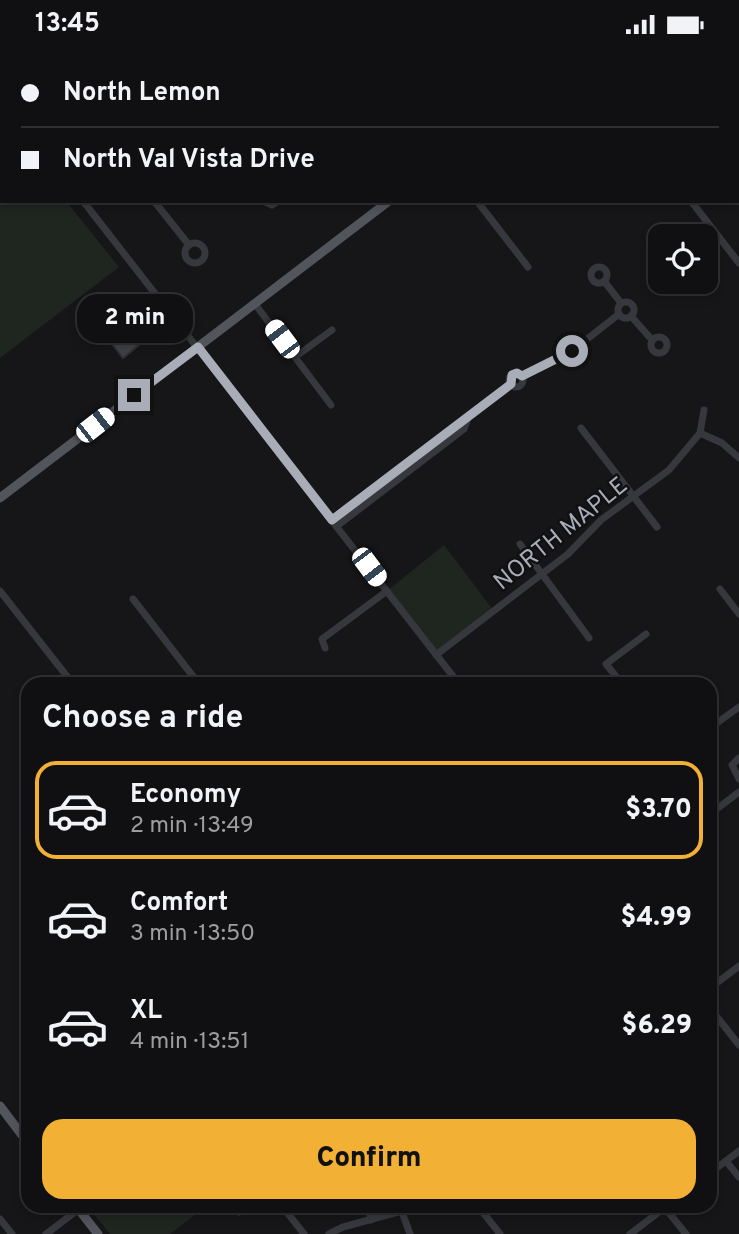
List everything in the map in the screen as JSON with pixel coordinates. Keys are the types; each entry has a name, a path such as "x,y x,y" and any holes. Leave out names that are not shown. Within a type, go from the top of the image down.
{"main road":[{"path":"0,498 386,203"},
{"path":"0,1106 21,1134"},
{"path":"83,1213 98,1234"}],"street":[{"path":"85,203 453,677"},
{"path":"156,203 189,245"},
{"path":"479,203 528,267"},
{"path":"693,203 739,263"},
{"path":"604,281 621,303 632,304 634,309 631,316"},
{"path":"621,303 617,309 619,314 623,318 631,316"},
{"path":"255,304 331,405"},
{"path":"334,523 438,444 511,384 520,386 522,376 572,351 619,314"},
{"path":"631,316 652,340"},
{"path":"295,357 332,330"},
{"path":"704,410 700,433 722,443 739,458"},
{"path":"580,428 657,527"},
{"name":"NORTH MAPLE","path":"436,655 568,554 601,520 669,470 700,433"},
{"path":"520,544 589,638"},
{"path":"720,589 739,614"},
{"path":"0,591 68,677"},
{"path":"326,648 323,639 387,591"},
{"path":"134,599 194,677"},
{"path":"616,677 606,664 646,634"},
{"path":"717,723 739,707"},
{"path":"739,758 732,765 739,779"},
{"path":"717,809 739,792"},
{"path":"717,983 739,966"},
{"path":"717,1017 739,1045"},
{"path":"717,1168 739,1151"},
{"path":"726,1161 739,1177"},
{"path":"46,1234 72,1213"},
{"path":"288,1213 304,1234"},
{"path":"370,1213 371,1220"},
{"path":"329,1234 343,1227 398,1213"},
{"path":"402,1213 410,1234"},
{"path":"484,1213 500,1234"},
{"path":"630,1234 658,1213"},
{"path":"670,1213 686,1234"},
{"path":"0,1219 12,1234"}],"shaded area":[{"path":"0,203 68,203 119,267 0,358"},
{"path":"444,545 493,610 436,655 387,591"},
{"path":"93,1213 196,1214 170,1234 110,1234"}],"building":[{"path":"112,298 145,340 123,358 90,316"}],"route":[{"path":"134,395 198,347 332,520 511,384 509,380 512,375 517,373 522,376 536,366 572,351"}]}
